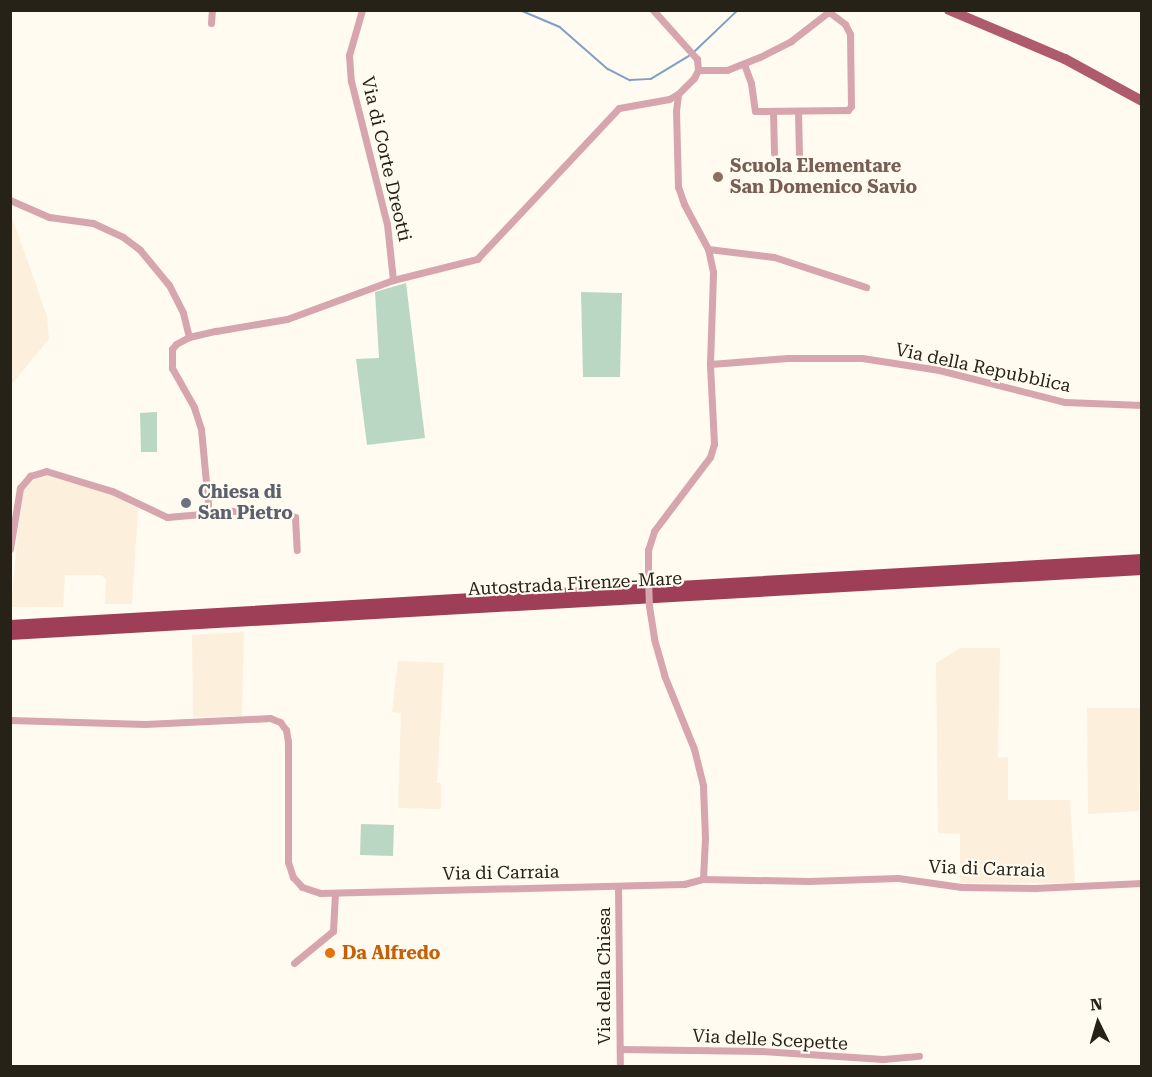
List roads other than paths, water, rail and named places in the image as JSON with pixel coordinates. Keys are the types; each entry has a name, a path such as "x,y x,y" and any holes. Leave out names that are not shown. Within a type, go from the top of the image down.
{"highway":[{"name":"Autostrada Firenze-Mare","path":"10,626 1142,560"},
{"name":"Autostrada Firenze-Mare","path":"10,634 1142,569"}],"main road":[{"path":"950,10 1065,59 1142,101"}],"street":[{"path":"211,23 212,10"},
{"name":"Via di Corte Dreotti","path":"362,10 349,55 351,81 387,224 393,280"},
{"path":"208,510 201,429 194,407 175,376 171,359 172,349 189,337 287,319 393,280 477,260 619,108 669,99 678,94 694,78 698,70 697,59 653,10"},
{"path":"698,70 722,71 744,64 791,41 830,11 845,24 850,34 851,106 848,110 755,111 751,83 744,64"},
{"path":"678,94 676,111 678,187 684,204 708,249 712,272 710,364 714,444 710,457 654,531 648,550 648,578 654,639 664,675 694,749 703,786 705,838 703,879"},
{"path":"772,111 774,153"},
{"path":"798,111 799,155"},
{"path":"10,200 49,217 93,223 123,237 140,250 170,285 183,313 189,337"},
{"path":"708,249 774,257 866,287"},
{"name":"Via della Repubblica","path":"710,364 789,358 862,358 939,370 1065,402 1142,405"},
{"path":"10,549 20,488 30,476 46,471 63,474 112,491 167,517 201,516 208,510 287,513 295,517 297,550"},
{"name":"Via di Carraia","path":"10,720 145,724 270,718 280,722 286,730 288,741 288,862 293,877 302,887 320,893 684,884 703,879 809,881 898,878 961,887 1035,888 1142,883"},
{"name":"Via della Chiesa","path":"618,886 620,1066"},
{"path":"294,963 333,931 335,894"},
{"name":"Via delle Scepette","path":"620,1049 762,1051 883,1059 919,1056"}],"waterway":[{"path":"520,10 560,27 608,69 630,80 651,79 689,56"},
{"path":"695,51 738,10"}],"place":[{"name":"Scuola Elementare San Domenico Savio","path":"718,177"},
{"name":"Chiesa di San Pietro","path":"186,503"},
{"name":"Da Alfredo","path":"330,953"}]}
